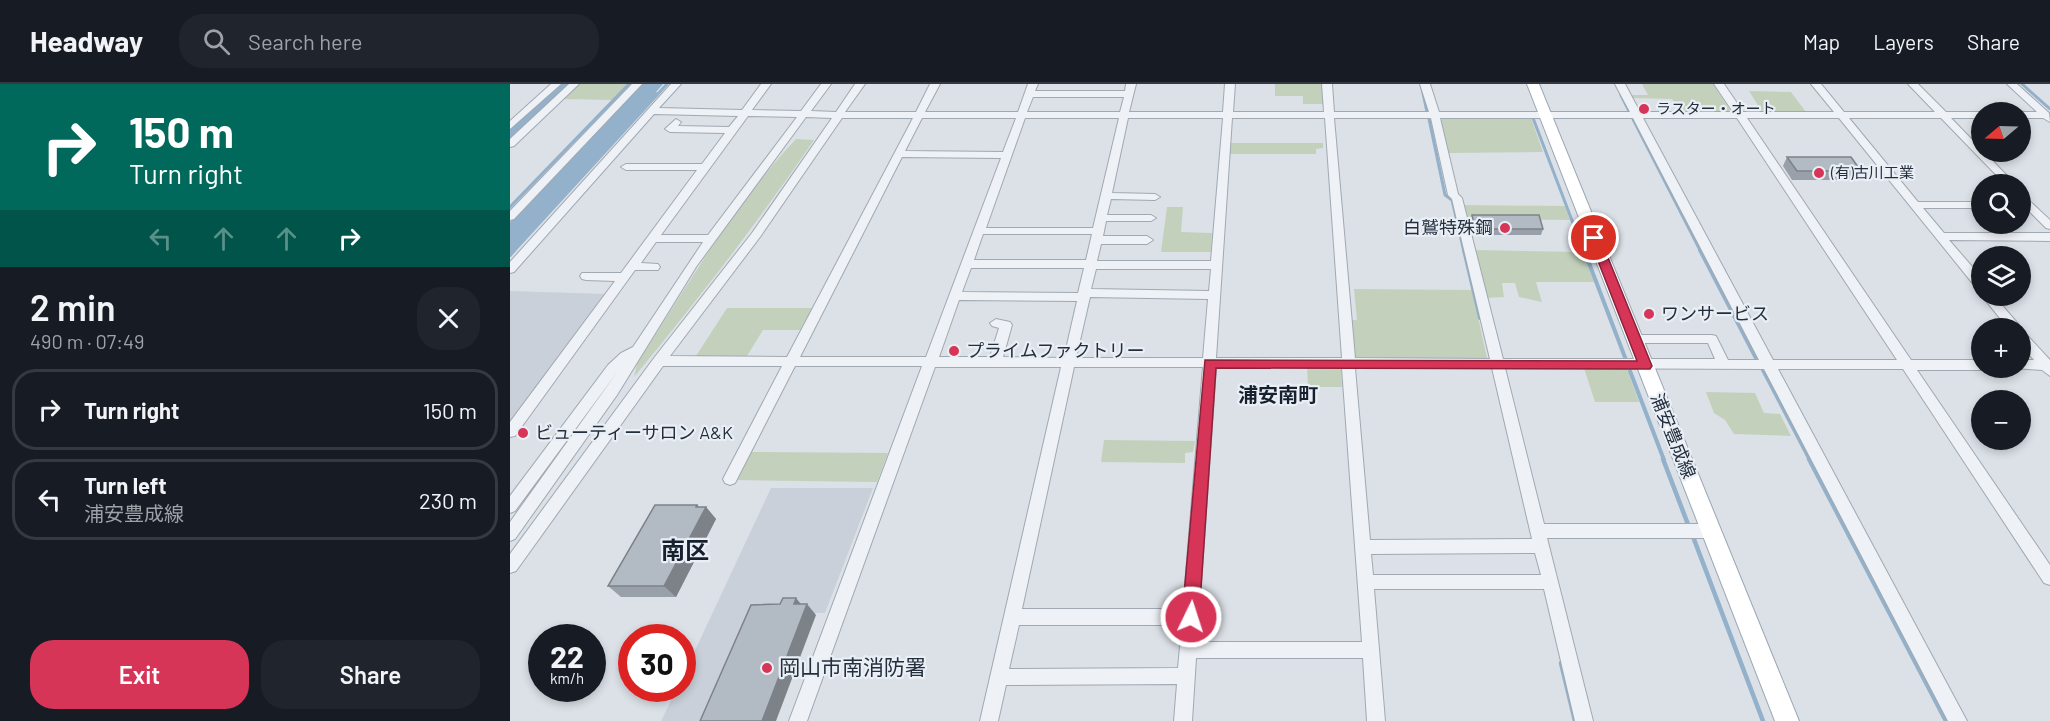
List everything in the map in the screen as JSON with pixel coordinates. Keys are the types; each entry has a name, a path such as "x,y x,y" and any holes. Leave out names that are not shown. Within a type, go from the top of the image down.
{"main road":[{"name":"浦安豊成線","path":"1533,84 1646,366 1698,531 1787,721"}],"street":[{"path":"510,126 555,84"},
{"path":"510,144 574,84"},
{"path":"510,217 637,84"},
{"path":"510,268 676,84"},
{"path":"510,432 766,84"},
{"path":"510,534 640,349 711,239 826,84"},
{"path":"510,566 659,361 756,235 860,84"},
{"path":"730,479 935,84"},
{"path":"798,721 1033,84"},
{"path":"1183,721 1209,363 1211,295 1230,84"},
{"path":"1327,84 1376,721"},
{"path":"1425,84 1453,195 1457,198 1584,721"},
{"path":"1620,84 1958,721"},
{"path":"1719,84 2050,578"},
{"path":"1816,84 1971,274"},
{"path":"1913,84 2000,174"},
{"path":"2012,84 2048,117"},
{"path":"989,721 1127,92 1029,94"},
{"path":"652,111 918,116 1971,115"},
{"path":"2031,116 2048,117"},
{"path":"676,122 670,129 732,130"},
{"path":"898,154 1005,155"},
{"path":"626,167 705,167"},
{"path":"1106,196 1155,197"},
{"path":"1914,205 1971,205"},
{"path":"2031,210 2050,226"},
{"path":"1101,218 1151,218"},
{"path":"979,231 1095,233 1147,240"},
{"path":"1939,236 2050,237"},
{"path":"653,237 711,239"},
{"path":"967,264 1214,266"},
{"path":"632,266 654,267"},
{"path":"586,276 624,277"},
{"path":"954,296 1211,295"},
{"path":"1996,306 2007,318"},
{"path":"994,363 1006,325 996,323"},
{"path":"1635,339 1712,339 1724,365"},
{"path":"2031,348 2048,367"},
{"path":"510,507 613,368 626,356 640,349"},
{"path":"659,361 1646,366 1971,365"},
{"path":"2031,366 2048,367"},
{"path":"1537,531 1698,531"},
{"path":"1363,547 1541,546"},
{"path":"1365,582 1550,582"},
{"path":"1012,617 1191,617"},
{"path":"1188,650 1371,650"},
{"path":"999,677 1186,676"}],"shaded area":[{"path":"510,291 606,294 510,423"},
{"path":"771,488 873,488 825,613 747,613 699,721 661,721 670,702 696,702 696,648"}],"green space":[{"path":"576,84 628,84 612,100 560,99"},
{"path":"1275,84 1322,84 1323,104 1303,104 1303,96 1275,96"},
{"path":"1642,84 1713,84 1731,112 1680,112 1672,99 1632,98 1630,95 1648,95"},
{"path":"1749,91 1791,92 1806,112 1762,112"},
{"path":"1445,118 1531,118 1543,152 1449,153 1441,120"},
{"path":"796,139 814,140 727,260 634,377 637,364 711,248 751,192"},
{"path":"1230,143 1323,143 1323,148 1316,149 1316,154 1230,154"},
{"path":"1461,205 1565,206 1570,220 1465,219"},
{"path":"1167,207 1183,207 1181,232 1212,233 1211,252 1161,252"},
{"path":"1474,250 1583,252 1594,282 1536,282 1542,302 1519,297 1515,283 1502,283 1504,297 1484,298"},
{"path":"1354,289 1472,290 1487,358 1353,359 1350,320 1357,320"},
{"path":"727,308 812,308 800,330 763,330 747,356 696,356"},
{"path":"1307,368 1341,368 1342,387 1308,387"},
{"path":"1584,368 1627,369 1639,402 1595,402"},
{"path":"1706,392 1755,393 1764,413 1780,414 1791,436 1734,434 1725,420 1714,413"},
{"path":"1104,440 1195,441 1193,452 1185,453 1185,463 1101,462"},
{"path":"749,452 888,453 877,482 734,480"}],"water":[{"path":"641,84 663,84 656,92 658,93 510,254 510,222"}],"building":[{"path":"1787,157 1851,157 1861,171 1797,171"},
{"path":"1472,215 1539,215 1543,229 1475,229"},
{"path":"655,505 706,507 664,586 608,586"},
{"name":"岡山市南消防署","path":"783,598 796,598 794,604 807,604 762,721 700,721 751,605 780,604"}],"waterway":[{"path":"510,136 566,84"},
{"path":"510,207 629,84"},
{"path":"513,252 667,84"},
{"path":"1421,84 1427,112"},
{"path":"2022,84 2050,109"},
{"path":"1621,95 1630,113 1627,113"},
{"path":"1533,118 1584,252"},
{"path":"1429,119 1445,195 1452,200 1464,252"},
{"path":"1633,119 1701,252"},
{"path":"510,255 514,250"},
{"path":"1464,250 1480,318"},
{"path":"1584,250 1626,360"},
{"path":"1700,250 1758,362"},
{"path":"1763,370 1810,460"},
{"path":"1630,371 1664,460"},
{"path":"1663,459 1689,527"},
{"path":"1809,459 1946,721"},
{"path":"1692,534 1763,721"},
{"path":"1561,663 1575,721"}],"place":[{"name":"ラスター・オート","path":"1644,109"},
{"name":"(有)古川工業","path":"1819,173"},
{"name":"白鷲特殊鋼","path":"1505,228"},
{"name":"ワンサービス","path":"1649,314"},
{"name":"プライムファクトリー","path":"954,351"},
{"name":"ビューティーサロン A&K","path":"523,433"},
{"name":"岡山市南消防署","path":"767,668"}],"district":[{"name":"浦安南町","path":"1278,395"},
{"name":"南区","path":"685,551"}],"route":[{"path":"1191,617 1209,363 1646,366 1594,238"}]}
